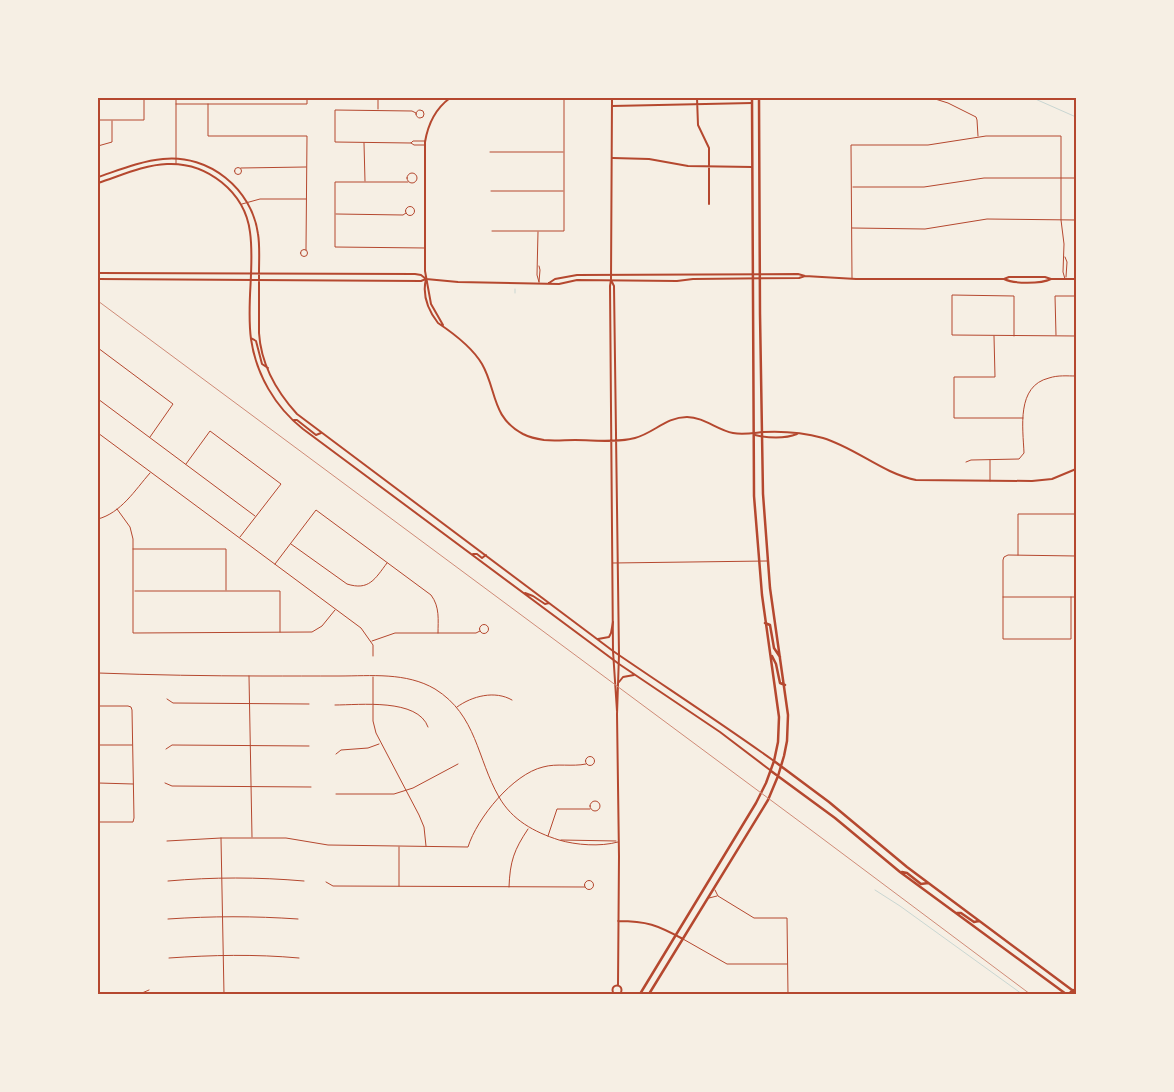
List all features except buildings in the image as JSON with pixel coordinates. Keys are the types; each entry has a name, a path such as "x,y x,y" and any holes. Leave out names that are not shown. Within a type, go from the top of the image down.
{"main road":[{"path":"450,98 435,114 428,129 425,145 426,279 424,291 428,306 438,323 479,359 486,372 496,405 505,420 517,430 528,436 543,440 616,441 636,438 664,422 684,417 700,419 732,433 790,432 816,436 828,440 886,470 907,478 932,481 990,482 1045,480 1076,469"},
{"path":"612,98 611,440 613,651 617,714"},
{"path":"697,98 698,125 709,148 709,204"},
{"path":"640,994 756,803 771,771 778,742 779,717 758,561 754,503 752,98"},
{"path":"649,994 764,808 778,776 786,747 788,710 767,561 763,494 760,98"},
{"path":"612,106 760,102"},
{"path":"612,158 642,158 674,164 710,167 760,166"},
{"path":"98,177 142,162 176,159 201,164 216,170 233,184 247,202 256,224 258,234 259,336 275,385 289,405 313,428 550,602 613,651 658,683 726,726 829,802 864,833 928,883 1076,993"},
{"path":"98,184 153,166 176,164 201,170 218,179 230,189 242,204 250,232 251,338 257,365 266,385 280,407 293,420 634,675 720,732 859,838 900,872 956,913 1068,994 1072,990"},
{"path":"98,273 416,274 426,279"},
{"path":"190,279 194,273"},
{"path":"549,283 555,279 573,275 752,273 852,278 1004,279 1009,277 1045,277 1051,279 1076,279"},
{"path":"349,280 356,274"},
{"path":"98,278 426,279 458,282 559,284 577,280 760,279 798,278 805,276"},
{"path":"1004,279 1010,282 1045,282 1051,279"},
{"path":"611,280 614,286 619,655 617,714 619,842 618,985"},
{"path":"251,338 256,341 262,364 268,368"},
{"path":"293,420 297,420 316,435 321,433"},
{"path":"753,434 762,437 791,437 797,434"},
{"path":"472,554 477,554 483,558 486,555"},
{"path":"522,592 533,596 545,604 550,602"},
{"path":"598,639 609,637 612,633 613,622"},
{"path":"766,623 770,625 774,648 780,658"},
{"path":"771,652 780,683 785,685"},
{"path":"619,682 623,677 634,675"},
{"path":"859,838 864,833"},
{"path":"900,872 907,873 922,884 928,883"},
{"path":"956,913 962,913 974,922 979,921"},
{"path":"618,921 645,922 662,927 683,939"}],"street":[{"path":"98,120 144,120 144,98"},
{"path":"176,98 176,164"},
{"path":"176,104 307,104 307,98"},
{"path":"378,98 378,110"},
{"path":"492,231 564,231 564,98"},
{"path":"932,98 948,103 976,117 978,120 978,136"},
{"path":"208,104 208,136 307,136 306,250"},
{"path":"416,113 412,111 335,110 335,142 411,143 425,145"},
{"path":"98,146 112,142 112,120"},
{"path":"852,278 852,145 928,145 978,136 1061,136 1060,220 1065,256 1063,272 1065,279"},
{"path":"411,143 413,141 426,141"},
{"path":"364,142 365,182"},
{"path":"490,152 564,152"},
{"path":"241,168 307,167"},
{"path":"408,182 408,174 416,174 415,182 408,182 335,182 335,247 425,248"},
{"path":"852,187 924,187 984,178 1076,178"},
{"path":"491,191 564,191"},
{"path":"242,204 260,199 307,199"},
{"path":"335,214 402,215 406,213"},
{"path":"852,228 925,229 988,220 1076,220"},
{"path":"538,231 539,283"},
{"path":"1014,336 1014,296 952,295 952,335 994,336 1014,336 1076,336"},
{"path":"1056,336 1055,296 1076,296"},
{"path":"994,336 994,377 954,377 954,418 1023,418"},
{"path":"98,348 173,404 149,437"},
{"path":"966,462 971,460 1019,459 1022,457 1024,453 1023,418 1026,397 1036,384 1050,377 1076,376"},
{"path":"98,399 256,516"},
{"path":"186,464 210,431 281,484 239,538"},
{"path":"98,433 360,628 371,642 373,656"},
{"path":"990,459 990,482"},
{"path":"98,519 117,510 129,499 150,472"},
{"path":"117,510 133,534 133,633 306,632 318,630 335,610"},
{"path":"275,564 316,510 436,601 438,633"},
{"path":"1018,555 1018,514 1076,514"},
{"path":"291,543 347,584 353,586 366,586 373,582 388,563"},
{"path":"134,549 226,549 226,591"},
{"path":"1071,597 1071,639 1003,638 1004,557 1018,555 1076,556"},
{"path":"612,563 767,561"},
{"path":"134,591 280,591 280,632"},
{"path":"1003,597 1076,597"},
{"path":"371,642 395,633 476,634 480,631"},
{"path":"98,673 373,676 399,677 422,684 440,693 457,708 472,730 499,798 509,812 529,828 548,837 573,844 619,842"},
{"path":"249,676 252,838"},
{"path":"373,676 373,721 380,744 419,815 424,827 426,847"},
{"path":"457,708 472,697 482,695 505,696 512,700"},
{"path":"167,699 173,703 309,704"},
{"path":"335,705 391,706 412,711 425,720 428,727"},
{"path":"98,706 131,707 133,745 133,822 98,822"},
{"path":"336,754 341,750 368,748 380,744"},
{"path":"98,745 133,745"},
{"path":"166,749 172,745 309,746"},
{"path":"336,794 394,794 406,791 458,764"},
{"path":"167,841 221,838 286,838 328,845 468,847 476,826 517,780 532,770 550,766 586,764"},
{"path":"165,782 172,786 311,787"},
{"path":"98,783 133,784"},
{"path":"548,837 557,809 590,808"},
{"path":"509,887 509,870 514,851 529,828"},
{"path":"221,838 224,994"},
{"path":"399,846 399,886"},
{"path":"168,880 261,877 304,881"},
{"path":"326,882 333,886 585,888"},
{"path":"714,888 718,896 754,918 787,918 788,994"},
{"path":"707,899 718,896"},
{"path":"168,919 222,916 264,916 298,919"},
{"path":"683,939 727,964 787,964"},
{"path":"169,958 262,955 299,958"},
{"path":"98,993 142,993 150,990"},
{"path":"203,994 274,994"}],"waterway":[{"path":"1033,98 1076,117"},
{"path":"875,890 1022,994"}],"railway":[{"path":"98,301 1030,994"}]}
